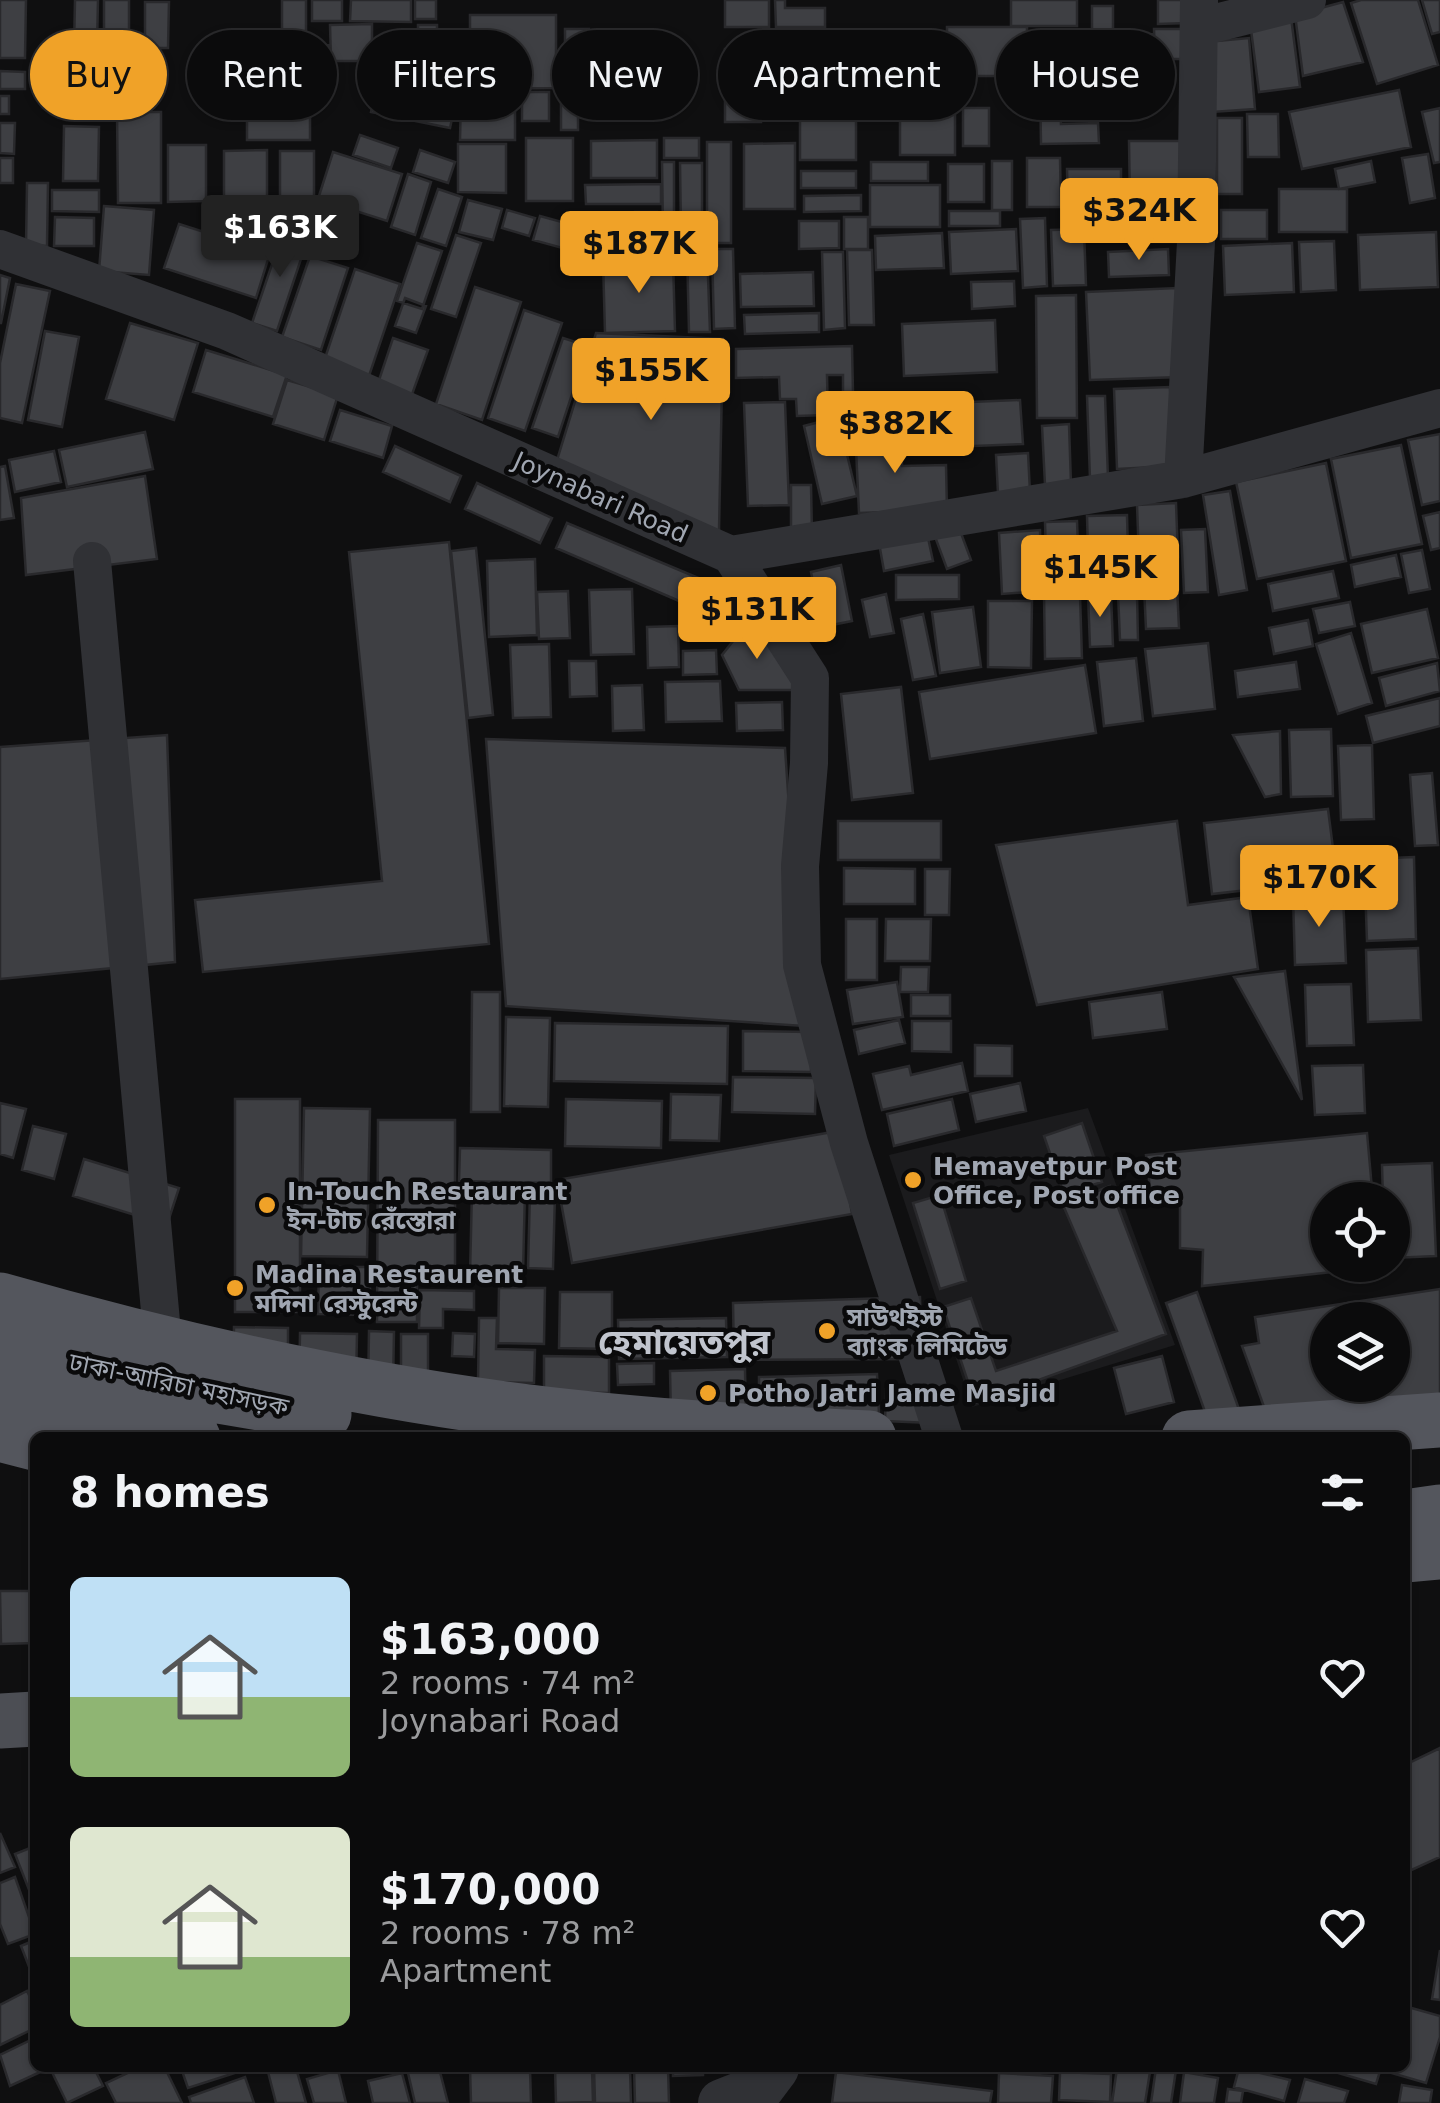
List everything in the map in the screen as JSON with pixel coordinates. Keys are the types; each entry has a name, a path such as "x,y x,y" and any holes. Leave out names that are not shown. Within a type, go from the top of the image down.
{"highway":[{"path":"0,1300 162,1344 505,1408 760,1432"},
{"name":"ঢাকা-আরিচা মহাসড়ক","path":"0,1344 212,1395 441,1432"},
{"name":"ঢাকা-আরিচা মহাসড়ক","path":"0,1388 170,1432"},
{"path":"1273,1432 1440,1420"},
{"path":"0,1434 30,1442"},
{"path":"1410,1461 1440,1457"},
{"path":"1410,1516 1440,1512"},
{"path":"1410,1555 1440,1552"}],"main road":[{"path":"0,1692 30,1690"},
{"path":"0,1721 30,1719"}],"street":[{"path":"1183,479 1196,242 1200,14 1306,0"},
{"name":"Joynabari Road","path":"0,249 227,331 731,555"},
{"path":"942,1432 848,1142 802,965 800,866 809,763 810,678 731,555 1183,479 1440,408"},
{"path":"92,560 162,1344"}],"shaded area":[{"path":"1088,1108 1175,1345 972,1407 889,1155","holes":["1082,1124 1102,1181 1064,1194 1044,1136","1110,1187 1166,1333 975,1402 943,1307 971,1298 996,1371 1117,1331","939,1195 966,1281 941,1289 914,1203"]}],"building":[{"path":"0,0 26,0 25,58 0,58"},
{"path":"75,0 98,0 97,30 74,30"},
{"path":"104,0 129,0 129,30 104,30"},
{"path":"282,0 306,0 306,30 282,30"},
{"path":"312,0 342,0 342,21 312,21"},
{"path":"351,0 411,0 411,22 350,21"},
{"path":"415,0 436,0 436,19 415,19"},
{"path":"725,0 769,0 769,27 725,27"},
{"path":"775,0 785,0 785,8 825,8 825,27 776,27"},
{"path":"1011,0 1077,0 1077,26 1011,26"},
{"path":"1158,0 1187,0 1188,23 1158,24"},
{"path":"1418,0 1438,65 1377,84 1351,3"},
{"path":"1422,0 1440,0 1440,32 1432,34"},
{"path":"145,2 169,2 168,48 167,30 145,30"},
{"path":"1343,2 1363,62 1303,76 1295,15"},
{"path":"1092,6 1113,6 1113,30 1092,30"},
{"path":"470,15 556,15 556,30 552,30 552,88 532,88 532,30 470,30"},
{"path":"1291,17 1300,87 1259,92 1250,22"},
{"path":"372,24 372,30 357,30 357,61 337,61 337,30 330,30 330,25"},
{"path":"418,25 437,25 437,30 418,30"},
{"path":"1027,27 996,30 996,76 976,76 976,30 947,30"},
{"path":"1193,29 1193,59 1175,59 1175,30 1154,30"},
{"path":"1249,38 1255,109 1212,112 1206,42"},
{"path":"0,71 25,72 25,89 0,89"},
{"path":"1399,90 1411,147 1302,169 1289,112"},
{"path":"532,92 549,92 549,121 522,121 532,120"},
{"path":"0,96 9,96 9,114 0,114"},
{"path":"976,108 989,108 989,146 963,146 963,120 976,120"},
{"path":"1440,108 1440,162 1434,163 1422,112"},
{"path":"1247,114 1278,114 1279,157 1248,157"},
{"path":"1217,118 1242,118 1242,194 1217,194"},
{"path":"117,120 161,120 161,203 118,203"},
{"path":"247,120 310,120 310,140 247,140"},
{"path":"410,120 452,120 450,128"},
{"path":"460,120 515,120 515,140 460,140"},
{"path":"561,120 578,120 578,130 561,130"},
{"path":"725,120 761,120 761,122"},
{"path":"800,120 856,120 856,160 800,160"},
{"path":"900,120 955,120 955,155 900,155"},
{"path":"1041,120 1098,123 1099,143 1041,144"},
{"path":"0,123 15,123 14,154 0,153"},
{"path":"64,126 99,127 98,181 63,181"},
{"path":"360,135 398,148 391,168 353,155"},
{"path":"526,138 573,138 573,201 526,201"},
{"path":"664,138 699,138 699,158 664,158"},
{"path":"657,140 657,178 591,178 591,141"},
{"path":"1129,141 1182,141 1183,203 1130,203"},
{"path":"707,142 731,142 731,243 707,243"},
{"path":"795,143 795,209 744,209 744,144"},
{"path":"458,144 506,144 506,193 458,192"},
{"path":"168,145 206,145 206,201 168,202"},
{"path":"267,150 267,208 224,209 224,151"},
{"path":"420,150 455,162 448,183 413,172"},
{"path":"280,151 314,151 314,220 280,221"},
{"path":"333,152 402,174 387,221 318,199"},
{"path":"1428,154 1435,198 1410,203 1402,158"},
{"path":"0,158 13,158 13,183 0,183"},
{"path":"1027,158 1060,158 1061,207 1027,207"},
{"path":"992,161 1012,161 1012,210 992,210"},
{"path":"1371,161 1375,182 1339,189 1335,169"},
{"path":"662,162 674,162 674,232 663,232"},
{"path":"871,162 928,162 928,181 871,181"},
{"path":"680,163 702,163 702,232 681,232"},
{"path":"948,164 984,164 984,202 948,202"},
{"path":"1067,169 1121,169 1121,211 1068,211"},
{"path":"801,171 856,171 856,188 801,188"},
{"path":"408,174 431,182 415,235 391,227"},
{"path":"27,183 48,183 47,246 26,245"},
{"path":"661,184 661,204 586,204 585,185"},
{"path":"870,185 940,185 940,227 870,227"},
{"path":"438,189 462,197 446,246 421,238"},
{"path":"1279,189 1347,189 1347,232 1279,232"},
{"path":"52,190 99,190 99,212 52,211"},
{"path":"861,195 861,211 804,212 804,196"},
{"path":"468,200 502,209 493,240 459,232"},
{"path":"104,206 154,210 149,275 99,271"},
{"path":"507,210 535,218 529,236 502,228"},
{"path":"1221,210 1267,210 1267,239 1221,239"},
{"path":"949,211 1000,211 1000,226 949,226"},
{"path":"635,212 657,212 657,248 636,248"},
{"path":"1149,215 1186,215 1186,242 1149,242"},
{"path":"540,216 584,228 577,252 533,240"},
{"path":"55,217 94,218 94,246 54,246"},
{"path":"844,217 868,217 868,249 844,249"},
{"path":"1092,217 1140,217 1140,237 1092,238"},
{"path":"1045,218 1047,286 1023,288 1020,219"},
{"path":"799,221 839,221 839,248 799,249"},
{"path":"179,224 270,253 256,298 164,268"},
{"path":"284,229 308,238 277,331 252,323"},
{"path":"1016,229 1018,271 951,274 949,232"},
{"path":"1084,229 1086,285 1053,286 1051,230"},
{"path":"1436,232 1438,287 1360,290 1358,235"},
{"path":"942,233 944,268 876,270 875,236"},
{"path":"456,235 481,243 456,317 431,309"},
{"path":"1334,241 1336,290 1301,292 1299,242"},
{"path":"417,243 442,251 422,309 397,301"},
{"path":"1292,243 1294,292 1225,295 1223,246"},
{"path":"707,249 710,332 689,332 687,250"},
{"path":"712,249 733,249 735,328 714,329"},
{"path":"1168,249 1169,275 1109,277 1108,252"},
{"path":"847,250 872,250 874,325 849,325"},
{"path":"822,252 843,252 845,328 824,330"},
{"path":"310,256 348,268 321,350 282,337"},
{"path":"673,259 675,331 605,333 603,261"},
{"path":"355,269 400,284 369,376 324,361"},
{"path":"813,272 814,306 741,307 740,274"},
{"path":"0,275 10,278 1,323 0,323"},
{"path":"1014,281 1015,306 972,309 971,282"},
{"path":"16,284 50,291 22,423 0,418 0,363"},
{"path":"475,287 521,302 482,420 436,404"},
{"path":"1177,288 1181,377 1090,380 1086,292"},
{"path":"1076,295 1077,418 1037,418 1036,296"},
{"path":"405,298 426,306 416,333 395,326"},
{"path":"524,310 562,323 525,431 488,418"},
{"path":"819,313 819,332 745,334 744,315"},
{"path":"995,320 997,372 904,376 902,324"},
{"path":"130,323 198,343 174,420 106,399"},
{"path":"45,331 79,337 62,427 28,420"},
{"path":"596,333 723,339 719,531 554,470"},
{"path":"393,338 428,350 410,400 376,389"},
{"path":"563,338 588,346 558,437 532,428"},
{"path":"852,346 853,392 843,392 843,375 827,375 828,415 797,416 796,399 780,399 779,377 736,378 736,349"},
{"path":"206,350 287,375 273,417 193,392"},
{"path":"287,380 338,395 324,440 273,424"},
{"path":"1170,387 1174,466 1117,469 1114,389"},
{"path":"1087,396 1105,396 1108,478 1090,479"},
{"path":"1020,400 1023,444 949,447 947,403"},
{"path":"785,402 789,505 748,506 744,403"},
{"path":"940,407 941,452 905,453 904,408"},
{"path":"340,410 392,426 383,458 330,441"},
{"path":"838,417 857,496 822,504 804,426"},
{"path":"1069,424 1071,484 1045,485 1042,426"},
{"path":"901,426 902,466 946,465 947,510 859,513 855,427"},
{"path":"145,432 153,469 67,487 59,450"},
{"path":"1440,434 1440,501 1422,505 1408,440"},
{"path":"1401,445 1422,544 1351,558 1331,459"},
{"path":"395,446 461,476 450,502 383,472"},
{"path":"54,451 61,482 15,492 9,460"},
{"path":"1028,453 1030,492 998,494 996,455"},
{"path":"1326,463 1346,561 1257,579 1236,482"},
{"path":"5,466 14,518 0,520 0,467"},
{"path":"145,476 157,559 26,575 21,498"},
{"path":"477,483 552,518 540,543 465,509"},
{"path":"791,485 811,485 812,533 791,533"},
{"path":"1230,491 1247,590 1219,595 1203,495"},
{"path":"1176,503 1178,557 1139,559 1137,505"},
{"path":"1440,512 1440,548 1431,550 1423,516"},
{"path":"1127,515 1129,587 1089,588 1087,516"},
{"path":"1077,521 1080,593 1047,594 1045,522"},
{"path":"567,523 739,595 728,622 556,548"},
{"path":"958,525 971,560 947,569 934,534"},
{"path":"1205,529 1208,592 1184,593 1181,530"},
{"path":"1040,530 1042,591 1002,594 999,533"},
{"path":"927,533 933,561 884,571 879,543"},
{"path":"449,542 489,944 203,972 195,900 382,881 349,552"},
{"path":"476,548 493,715 468,718 451,551"},
{"path":"1422,550 1430,589 1409,593 1401,554"},
{"path":"1396,555 1401,577 1355,587 1351,565"},
{"path":"535,559 537,635 489,637 487,561"},
{"path":"841,565 852,621 822,627 811,572"},
{"path":"1176,565 1179,628 1146,629 1143,566"},
{"path":"1333,571 1339,598 1273,611 1268,584"},
{"path":"896,575 959,575 959,599 896,600"},
{"path":"632,589 634,654 591,655 589,590"},
{"path":"568,591 570,638 539,639 537,592"},
{"path":"1111,593 1113,646 1090,647 1088,594"},
{"path":"1118,593 1137,593 1138,640 1120,640"},
{"path":"886,594 894,633 870,637 862,600"},
{"path":"1044,595 1080,595 1082,658 1045,659"},
{"path":"988,601 1032,601 1031,668 988,667"},
{"path":"1350,602 1355,626 1319,633 1313,609"},
{"path":"973,607 981,667 940,673 932,612"},
{"path":"1427,609 1438,658 1372,673 1361,624"},
{"path":"923,614 936,676 913,680 901,619"},
{"path":"753,616 800,690 739,690 722,655"},
{"path":"1308,620 1313,646 1274,654 1269,628"},
{"path":"678,626 679,667 648,668 647,627"},
{"path":"1351,633 1372,703 1338,714 1316,644"},
{"path":"1208,643 1215,709 1153,716 1145,649"},
{"path":"549,644 551,717 513,718 510,645"},
{"path":"716,650 717,674 683,675 683,651"},
{"path":"1136,658 1143,721 1104,726 1097,662"},
{"path":"569,661 596,661 597,696 570,697"},
{"path":"1296,662 1300,689 1238,697 1235,671"},
{"path":"1437,663 1440,691 1386,706 1379,678"},
{"path":"1085,665 1096,733 930,759 919,692"},
{"path":"720,681 722,721 666,722 665,682"},
{"path":"642,685 644,730 613,731 612,686"},
{"path":"901,687 913,793 852,800 841,694"},
{"path":"1440,698 1440,726 1373,743 1366,716"},
{"path":"782,702 783,730 737,731 736,703"},
{"path":"1331,729 1333,796 1291,797 1289,730"},
{"path":"1280,731 1281,794 1265,797 1233,735"},
{"path":"167,735 175,962 0,979 0,747"},
{"path":"486,739 785,748 804,1026 506,1006"},
{"path":"1372,745 1374,819 1341,820 1338,746"},
{"path":"1432,773 1438,845 1415,846 1410,775"},
{"path":"1328,809 1334,856 1299,859 1302,884 1212,894 1204,823"},
{"path":"838,821 941,821 941,860 838,860"},
{"path":"1177,821 1188,905 1248,897 1258,969 1037,1005 996,845"},
{"path":"1414,857 1416,939 1367,941 1364,859"},
{"path":"844,868 915,869 915,904 844,904"},
{"path":"925,869 950,869 949,915 925,915"},
{"path":"1343,895 1346,963 1295,965 1293,897"},
{"path":"846,919 877,919 877,980 846,980"},
{"path":"886,919 931,919 930,961 885,961"},
{"path":"1418,948 1421,1020 1368,1022 1366,950"},
{"path":"901,967 929,967 928,992 900,992"},
{"path":"1285,971 1302,1100 1234,977"},
{"path":"897,982 903,1017 853,1024 847,990"},
{"path":"1351,984 1354,1045 1307,1046 1305,985"},
{"path":"472,992 500,992 500,1112 471,1112"},
{"path":"1162,992 1167,1029 1093,1038 1089,1002"},
{"path":"911,995 950,995 950,1016 911,1016"},
{"path":"506,1017 550,1018 548,1107 504,1106"},
{"path":"899,1020 905,1043 859,1054 854,1030"},
{"path":"912,1021 951,1021 951,1052 912,1051"},
{"path":"555,1023 728,1026 727,1084 554,1081"},
{"path":"743,1031 812,1032 811,1072 743,1071"},
{"path":"975,1045 1012,1046 1012,1076 975,1076"},
{"path":"962,1063 968,1091 882,1110 873,1074 909,1066 911,1075"},
{"path":"1363,1065 1365,1113 1315,1115 1312,1066"},
{"path":"733,1077 816,1078 815,1114 732,1112"},
{"path":"1020,1083 1026,1111 976,1122 970,1094"},
{"path":"671,1094 721,1095 719,1141 670,1140"},
{"name":"In-Touch Restaurant ইন-টাচ রেঁস্তোরা","path":"235,1099 300,1099 300,1312 235,1312"},
{"path":"566,1099 662,1101 661,1148 565,1146"},
{"path":"952,1099 959,1130 894,1146 887,1114"},
{"path":"0,1103 26,1109 13,1158 0,1154"},
{"path":"304,1108 370,1109 367,1257 301,1256"},
{"path":"378,1120 455,1120 455,1280 417,1280 417,1322 377,1322"},
{"path":"1082,1123 1102,1182 1064,1194 1044,1136"},
{"path":"33,1126 66,1134 54,1179 22,1170"},
{"path":"838,1131 852,1214 572,1263 557,1180"},
{"path":"1367,1133 1371,1182 1310,1182 1310,1274 1202,1286 1203,1250 1180,1248 1180,1198 1151,1197 1146,1155"},
{"path":"460,1148 551,1150 551,1183 459,1181"},
{"path":"84,1159 179,1188 167,1225 73,1196"},
{"path":"1432,1163 1436,1256 1410,1257 1410,1182 1382,1182 1382,1165"},
{"path":"1110,1186 1166,1334 975,1403 943,1307 971,1298 996,1371 1117,1331 1063,1205"},
{"path":"472,1190 525,1190 523,1274 470,1274"},
{"path":"530,1193 555,1194 553,1269 528,1268"},
{"path":"940,1195 966,1281 940,1289 913,1203"},
{"path":"319,1267 370,1267 370,1315 318,1314"},
{"path":"499,1288 545,1288 544,1344 498,1343"},
{"path":"1440,1289 1440,1394 1410,1398 1410,1302 1354,1302"},
{"path":"420,1290 474,1291 474,1310 443,1309 443,1328 419,1328"},
{"path":"560,1292 612,1292 612,1349 559,1348"},
{"path":"1197,1292 1245,1426 1212,1432 1166,1303"},
{"name":"সাউথইস্ট ব্যাংক লিমিটেড","path":"920,1297 922,1359 734,1360 733,1303"},
{"path":"1310,1309 1310,1402 1383,1402 1268,1418 1242,1346 1259,1343 1255,1317"},
{"path":"479,1318 497,1318 496,1349 535,1350 534,1383 478,1382"},
{"path":"726,1318 727,1357 619,1359 618,1320"},
{"path":"234,1327 288,1328 288,1382 233,1381"},
{"path":"369,1331 394,1332 393,1388 368,1388"},
{"path":"300,1333 357,1334 356,1386 299,1385"},
{"path":"453,1333 475,1334 474,1357 452,1356"},
{"path":"401,1334 428,1334 428,1386 401,1385"},
{"path":"544,1356 609,1357 609,1393 544,1392"},
{"path":"1162,1356 1174,1402 1126,1414 1114,1368"},
{"path":"654,1363 654,1384 618,1385 617,1364"},
{"name":"Potho Jatri Jame Masjid","path":"745,1369 746,1416 671,1417 670,1371"},
{"path":"877,1374 879,1413 759,1416 759,1377"},
{"path":"886,1389 931,1391 930,1423 885,1421"},
{"path":"0,1591 30,1591 30,1643 1,1644"},
{"path":"1440,1748 1440,1857 1410,1871 1410,1763"},
{"path":"0,1833 15,1867 0,1873"},
{"path":"30,1848 30,1892 15,1854"},
{"path":"15,1877 30,1920 30,1936 8,1944 0,1924 0,1883"},
{"path":"30,1942 30,1969 21,1946"},
{"path":"1440,1950 1440,2000 1432,1999"},
{"path":"27,1991 30,1997 30,2030 0,2045 0,2005"},
{"path":"1410,2008 1440,2016 1440,2037 1426,2083 1388,2072 1410,2072"},
{"path":"30,2040 30,2072 40,2072 10,2086 0,2055"},
{"path":"52,2072 96,2072 103,2086 67,2103"},
{"path":"129,2072 167,2072 182,2103 116,2103 106,2083"},
{"path":"182,2072 238,2072 188,2088"},
{"path":"268,2072 297,2072 306,2103 276,2103"},
{"path":"338,2072 346,2103 314,2103 307,2079"},
{"path":"440,2072 448,2103 415,2103 408,2073"},
{"path":"470,2072 530,2072 531,2103 471,2103"},
{"path":"555,2072 592,2072 593,2102 556,2103"},
{"path":"594,2072 630,2072 631,2103 595,2103"},
{"path":"634,2072 668,2072 669,2103 635,2103"},
{"path":"673,2072 703,2072 703,2075 673,2076"},
{"path":"836,2072 992,2091 990,2103 832,2103"},
{"path":"1060,2072 1111,2074 1110,2102 1059,2100"},
{"path":"1116,2072 1150,2072 1145,2103 1112,2103"},
{"path":"1155,2072 1176,2072 1171,2103 1151,2103"},
{"path":"1184,2072 1218,2078 1214,2103 1180,2103"},
{"path":"1238,2072 1290,2080 1284,2101 1234,2087"},
{"path":"1335,2072 1380,2072 1376,2084"},
{"path":"402,2073 410,2103 373,2103 368,2081"},
{"path":"999,2073 1053,2076 1051,2103 998,2103"},
{"path":"245,2077 254,2103 191,2103 189,2097"},
{"path":"1305,2079 1348,2091 1344,2103 1298,2103"},
{"path":"1402,2085 1432,2090 1430,2103 1399,2103"},
{"path":"1228,2089 1243,2091 1241,2103 1226,2103"}],"place":[{"name":"Hemayetpur Post Office, Post office","path":"913,1180"},
{"name":"In-Touch Restaurant ইন-টাচ রেঁস্তোরা","path":"267,1205"},
{"name":"Madina Restaurent মদিনা রেস্টুরেন্ট","path":"235,1288"},
{"name":"সাউথইস্ট ব্যাংক লিমিটেড","path":"827,1331"},
{"name":"Potho Jatri Jame Masjid","path":"708,1393"}],"district":[{"name":"হেমায়েতপুর","path":"684,1342"}]}
